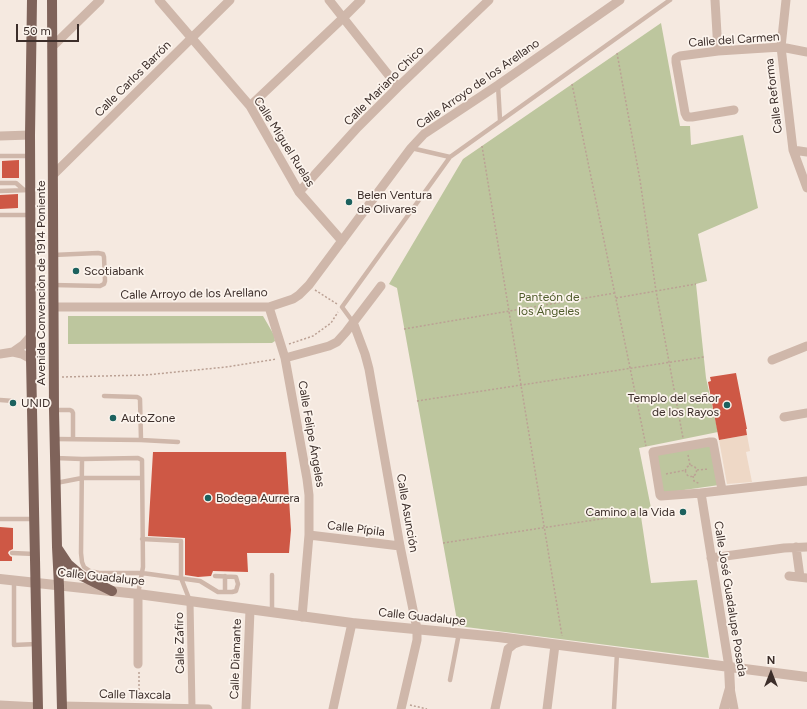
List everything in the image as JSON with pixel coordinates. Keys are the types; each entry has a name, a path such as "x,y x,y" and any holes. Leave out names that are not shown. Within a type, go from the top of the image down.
{"main road":[{"name":"Avenida Convención de 1914 Poniente","path":"32,0 30,156 27,190 30,215 31,359 38,708"},
{"name":"Avenida Convención de 1914 Poniente","path":"52,0 54,410 57,547 60,586 62,707"},
{"path":"57,547 68,564 82,576 112,591"}],"street":[{"path":"52,47 100,0"},
{"name":"Calle Miguel Ruelas","path":"159,0 250,106 299,192 342,241"},
{"name":"Calle Carlos Barrón","path":"53,175 230,0"},
{"path":"329,0 398,87"},
{"path":"250,106 361,0"},
{"name":"Calle Mariano Chico","path":"299,192 358,127 489,0"},
{"name":"Calle Arroyo de los Arellano","path":"54,307 269,307 293,299 309,285 411,148 424,134 498,85 620,0"},
{"path":"715,0 718,51"},
{"name":"Calle Reforma","path":"786,0 781,47 793,150 807,188"},
{"name":"Calle del Carmen","path":"734,110 687,117 685,113 676,58 680,56 718,51 781,47 807,52"},
{"path":"0,136 30,135"},
{"path":"793,150 807,152"},
{"path":"285,358 329,346 337,342 381,286"},
{"name":"Calle Felipe Ángeles","path":"269,307 285,358 309,495 309,535 302,617"},
{"name":"Calle Asunción","path":"353,322 369,369 400,546 417,630 417,640 402,706"},
{"path":"13,352 23,345 31,336"},
{"path":"772,360 807,346"},
{"path":"0,354 13,352 22,354 31,359"},
{"path":"784,417 807,413"},
{"path":"722,490 713,442 685,443 653,452 661,496 701,493 807,481"},
{"name":"Calle José Guadalupe Posada","path":"701,493 734,709"},
{"name":"Calle Pípila","path":"309,535 400,546"},
{"path":"789,576 803,577 796,547"},
{"path":"711,558 777,549 807,547"},
{"name":"Calle Guadalupe","path":"0,579 138,594 352,623 498,637 522,641 559,642 617,653 807,677"},
{"path":"138,594 138,664"},
{"name":"Calle Zafiro","path":"187,709 190,601"},
{"name":"Calle Diamante","path":"246,709 250,610"},
{"path":"333,709 352,623"},
{"path":"498,637 508,649"},
{"path":"495,709 508,649 514,644 522,641"},
{"path":"547,709 559,642"},
{"path":"724,709 730,688"},
{"path":"0,706 38,708"},
{"name":"Calle Tlaxcala","path":"62,707 208,709"}],"lane":[{"path":"353,322 342,307 450,157 670,0"},
{"path":"498,85 500,120"},
{"path":"411,148 450,157"},
{"path":"0,156 30,156"},
{"path":"0,183 16,183 27,190"},
{"path":"0,191 27,190"},
{"path":"0,215 30,215"},
{"path":"54,254 103,254 105,280 104,284 100,286 54,285"},
{"path":"104,396 137,397 140,399 141,440"},
{"path":"0,400 14,401"},
{"path":"54,410 72,411 74,440"},
{"path":"55,440 141,440 178,442"},
{"path":"55,458 138,458 142,460 142,573 138,594"},
{"path":"82,459 81,553 84,567 90,571 99,573 142,573 181,578 200,581 218,592 236,591 238,584 236,577 215,576"},
{"path":"56,483 82,478 142,478"},
{"path":"0,519 34,519"},
{"path":"142,539 181,541 181,578 190,601"},
{"path":"12,554 35,554"},
{"path":"272,575 272,613"},
{"path":"225,576 225,592"},
{"path":"14,581 14,645 37,644"},
{"path":"450,680 458,633"},
{"path":"614,709 617,653"}],"path":[{"path":"617,53 640,180 656,291 690,465"},
{"path":"572,84 646,446"},
{"path":"482,146 544,527 559,642"},
{"path":"616,298 696,284"},
{"path":"281,346 313,336 331,323 342,307 309,285"},
{"path":"404,329 615,293"},
{"path":"417,401 704,357"},
{"path":"54,377 146,375 226,367 285,358"},
{"path":"657,476 686,470 690,465"},
{"path":"690,465 694,466 697,470"},
{"path":"697,470 718,467"},
{"path":"686,470 688,475 693,476"},
{"path":"693,476 696,474 697,470"},
{"path":"693,476 694,481"},
{"path":"443,543 640,513"},
{"path":"138,664 140,707"},
{"path":"402,706 427,709"}],"green space":[{"name":"Panteón de los Ángeles","path":"661,23 680,126 690,126 691,145 743,135 758,208 698,234 707,281 696,284 706,378 718,432 639,448 651,508 640,510 651,583 697,580 709,658 458,626 397,288 389,284 463,159"},
{"path":"68,316 263,316 274,335 275,341 272,343 68,344"},
{"path":"711,445 719,485 663,493 655,454"}],"shaded area":[{"path":"747,435 750,451 746,452 752,482 727,484 719,440"}],"building":[{"path":"19,160 19,178 2,178 2,161"},
{"path":"18,194 18,208 0,209 0,195"},
{"name":"Templo del señor de los Rayos","path":"736,373 747,435 719,440 708,382 711,381 710,377"},
{"path":"153,452 286,452 291,530 289,553 247,553 248,572 213,571 211,576 198,577 185,575 185,538 148,536"},
{"path":"0,527 13,528 13,549 8,553 12,557 12,561 0,561"}],"place":[{"name":"Belen Ventura de Olivares","path":"349,202"},
{"name":"Scotiabank","path":"76,271"},
{"name":"UNID","path":"13,403"},
{"name":"Templo del señor de los Rayos","path":"727,405"},
{"name":"AutoZone","path":"113,418"},
{"name":"Bodega Aurrera","path":"208,498"},
{"name":"Camino a la Vida","path":"683,512"}]}
